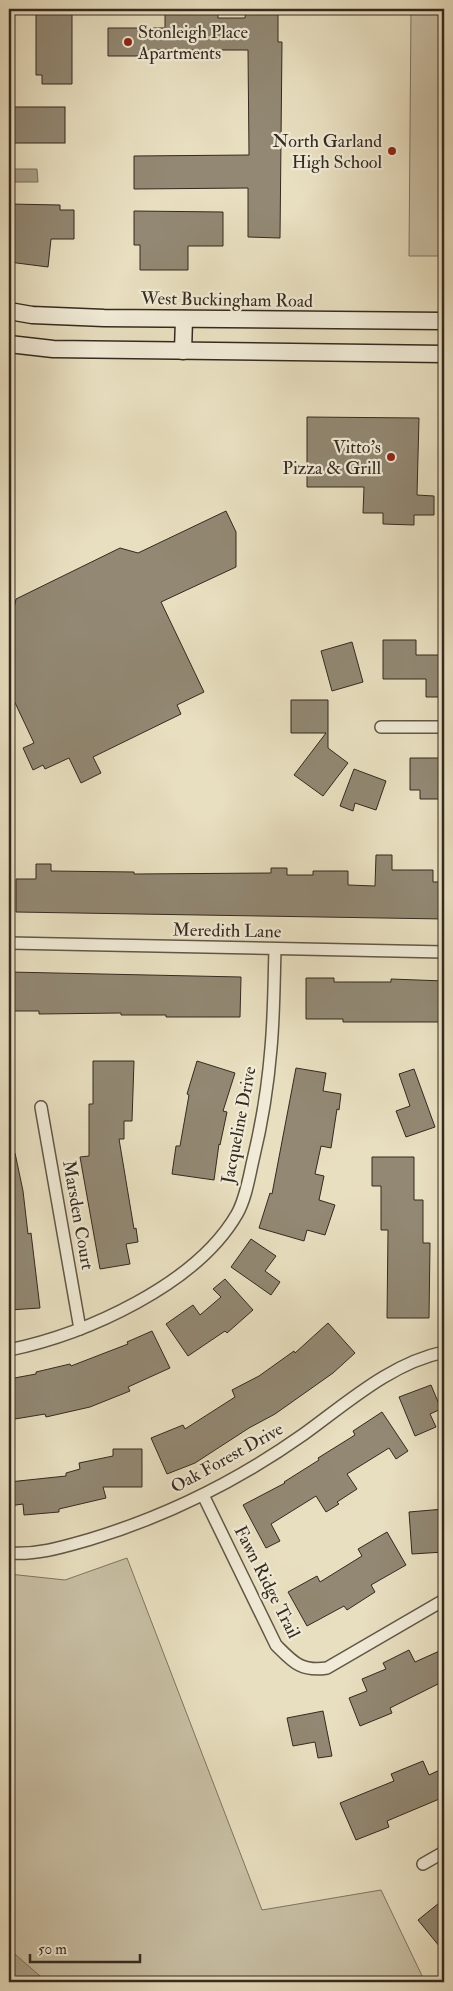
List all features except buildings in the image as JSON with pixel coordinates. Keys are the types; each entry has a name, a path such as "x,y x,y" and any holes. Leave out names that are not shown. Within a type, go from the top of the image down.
{"main road":[{"name":"West Buckingham Road","path":"9,312 74,317 444,321"},
{"path":"183,350 184,319"},
{"path":"9,344 53,349 444,354"}],"street":[{"path":"381,728 444,728"},
{"name":"Meredith Lane","path":"9,943 444,952"},
{"name":"Jacqueline Drive","path":"9,1350 80,1328 156,1292 214,1246 238,1212 258,1139 272,1048 274,949"},
{"name":"Marsden Court","path":"41,1107 80,1328"},
{"name":"Oak Forest Drive","path":"9,1553 35,1553 71,1545 144,1521 203,1495 268,1459 373,1384 401,1368 444,1352"},
{"name":"Fawn Ridge Trail","path":"203,1495 276,1645 292,1661 303,1668 314,1670 327,1668 444,1600"},
{"path":"423,1864 444,1852"}],"shaded area":[{"path":"411,9 444,9 444,256 409,256"},
{"path":"10,169 37,169 38,182 10,182"},
{"path":"127,1558 262,1910 381,1890 425,1982 9,1982 9,1574 65,1580"},
{"path":"9,1949 47,1982 9,1982"}],"place":[{"name":"Stonleigh Place Apartments","path":"128,42"},
{"name":"North Garland High School","path":"392,151"},
{"name":"Vitto's Pizza & Grill","path":"391,457"}]}
